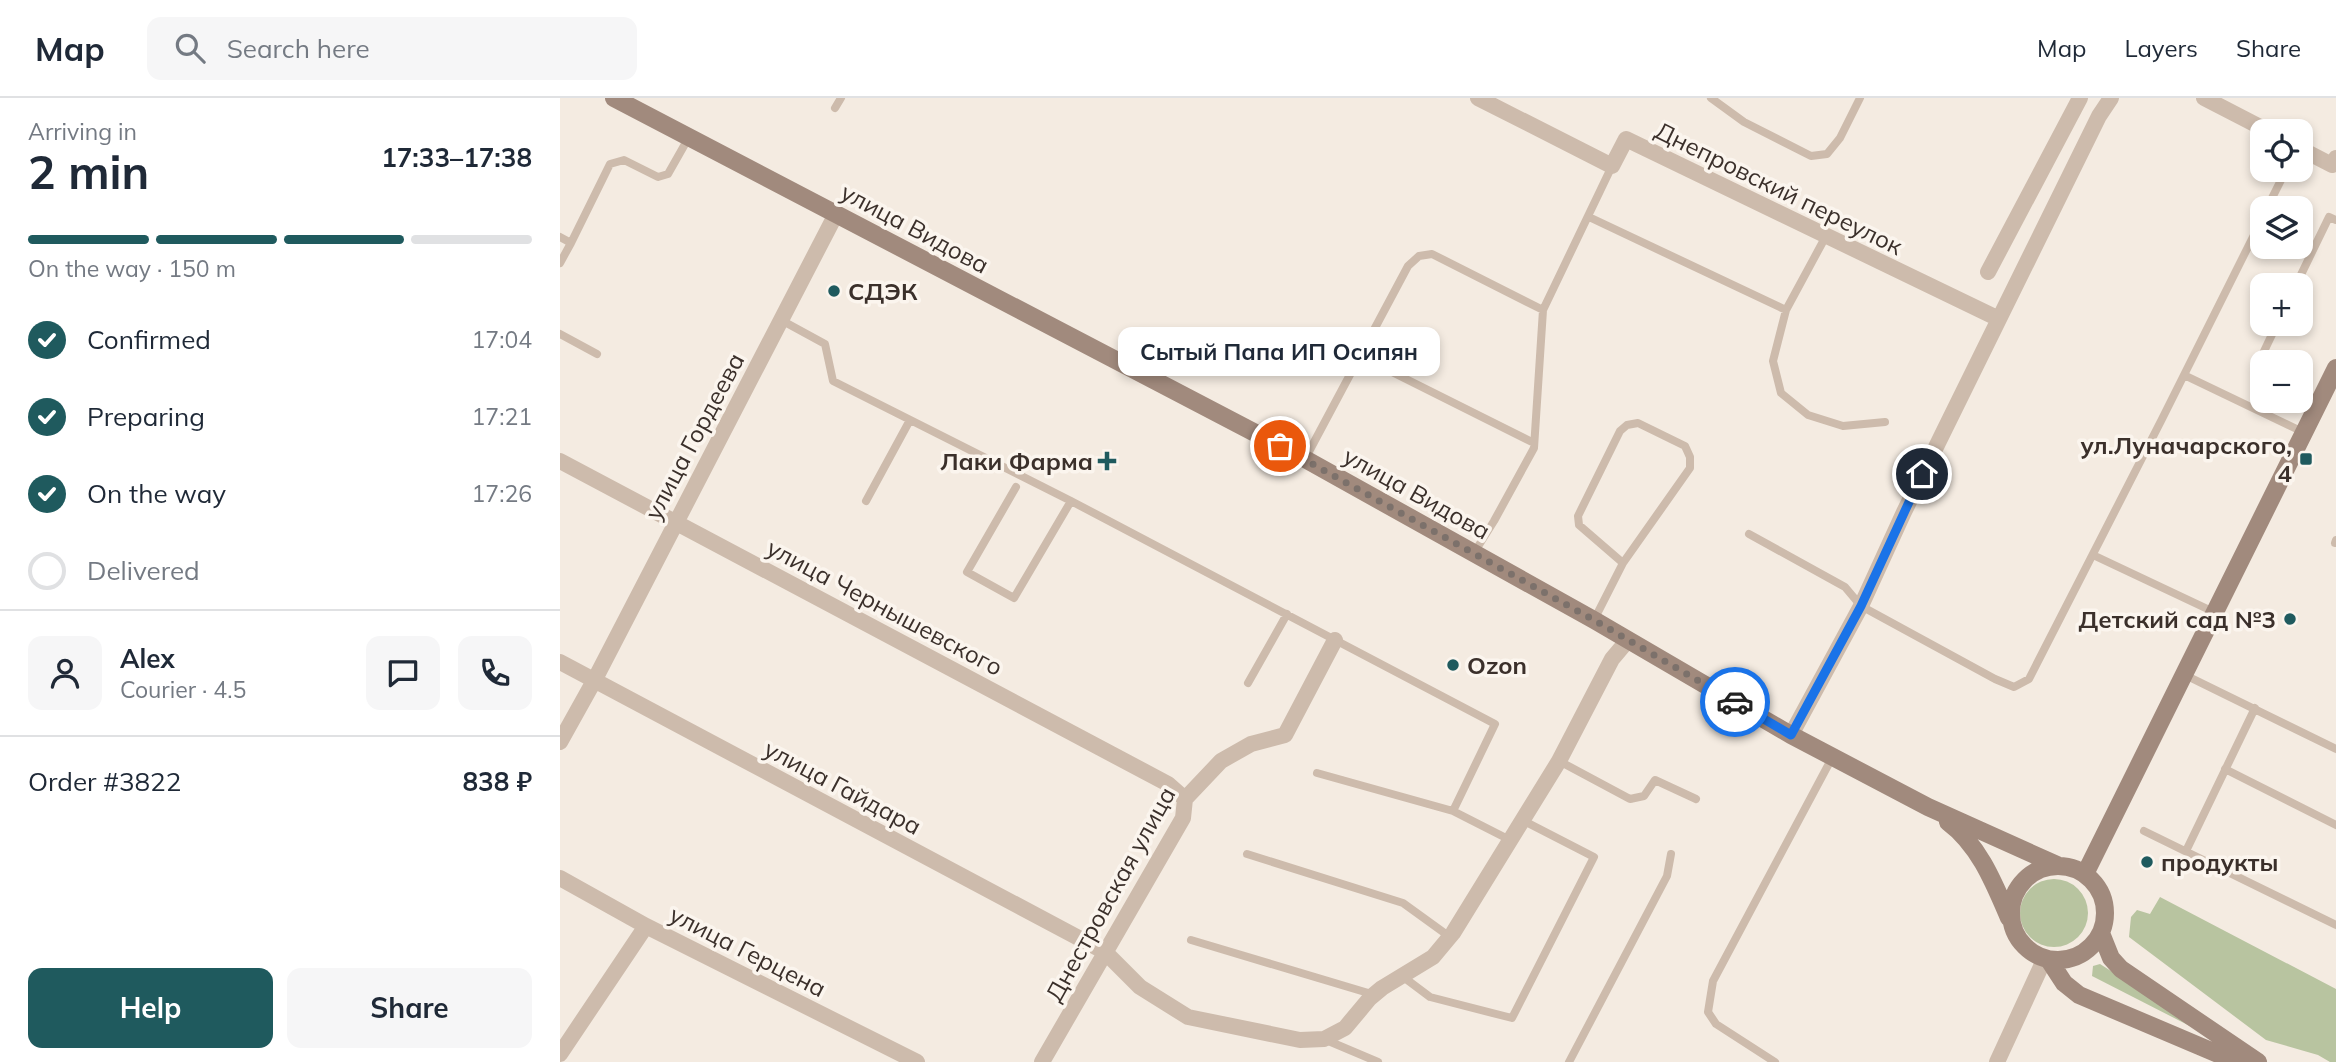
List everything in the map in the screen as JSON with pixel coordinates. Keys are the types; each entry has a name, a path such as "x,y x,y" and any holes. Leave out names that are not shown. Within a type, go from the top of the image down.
{"street":[{"name":"улица Видова","path":"614,98 1305,459 1594,620 1791,735 1928,807"},
{"path":"1478,98 1612,166"},
{"path":"1988,272 2080,98"},
{"path":"1791,735 1861,606 1904,512 2111,98"},
{"path":"2204,98 2250,122"},
{"name":"Днепровский переулок","path":"1612,166 1626,139 1999,319"},
{"path":"2313,155 2332,164 2336,158"},
{"name":"улица Гордеева","path":"560,742 836,214"},
{"path":"2085,874 2336,368"},
{"name":"улица Чернышевского","path":"560,461 1168,784 1185,799"},
{"name":"Днестровская улица","path":"1042,1062 1183,818 1185,799 1221,761 1251,744 1285,735 1335,640"},
{"path":"1324,1039 1345,1028 1375,995 1433,957 1450,936 1559,761 1612,659 1628,640"},
{"name":"улица Гайдара","path":"560,662 1105,952 1140,987 1188,1017 1300,1040 1324,1039"},
{"path":"1928,807 2057,865 2071,867 2094,881 2105,906 2105,920 2101,933 2092,946 2080,955 2064,960 2047,959 2023,946 1978,854 1959,830 1928,807"},
{"path":"2011,921 2010,908 2021,883 2031,873 2043,867 2057,865"},
{"name":"улица Герцена","path":"560,878 646,926 917,1062"},
{"path":"560,1054 646,926"},
{"path":"2101,933 2111,958 2121,969 2258,1062"},
{"path":"1997,1062 2047,959"},
{"path":"2047,959 2064,983 2079,995 2237,1062"}],"lane":[{"path":"835,108 841,98"},
{"path":"1711,98 1744,122 1811,156 1827,154 1840,138 1860,98"},
{"path":"560,263 611,164 624,160 658,177 668,174 689,137"},
{"path":"1474,553 1534,448 1543,310 1612,166"},
{"path":"1589,217 1786,310"},
{"path":"2302,273 2329,217 2336,220"},
{"path":"1826,236 1786,310 1773,362 1781,393 1808,415 1843,426 1885,422"},
{"path":"560,237 571,243"},
{"path":"1749,534 1845,587 1861,606 1995,679 2014,687 2029,679 2250,243"},
{"path":"1305,459 1408,266 1419,256 1433,254 1543,310"},
{"path":"781,320 825,344 833,381 1071,501 1495,724 1453,811"},
{"path":"560,334 597,354"},
{"path":"1360,356 1534,443"},
{"path":"2184,375 2305,433"},
{"path":"866,501 910,420"},
{"path":"1594,620 1623,563 1690,468 1690,457 1685,446 1638,423 1627,425 1620,431 1578,516 1579,525 1623,563"},
{"path":"1016,487 967,572 1014,598 1071,501"},
{"path":"2093,555 2216,613"},
{"path":"1248,683 1287,614"},
{"path":"2185,675 2336,749"},
{"path":"2186,851 2255,708"},
{"path":"1774,1062 1716,1024 1708,1012 1713,981 1833,756"},
{"path":"1559,761 1630,799 1644,796 1655,780 1696,800"},
{"path":"2225,769 2336,825"},
{"path":"1317,773 1453,811 1510,840"},
{"path":"1402,976 1430,997 1512,1018 1594,857 1522,820"},
{"path":"2144,831 2336,925"},
{"path":"1247,853 1403,903 1450,936"},
{"path":"1569,1062 1667,876 1671,854"},
{"path":"1191,940 1375,995"},
{"path":"1324,1039 1378,1062"}],"green space":[{"path":"2054,879 2067,881 2078,889 2086,900 2086,926 2078,937 2067,945 2054,947 2041,945 2030,937 2022,926 2020,913 2022,900 2030,889 2041,881"},
{"path":"2160,897 2336,989 2336,1062 2266,1040 2129,937 2131,917 2137,910 2150,914"},
{"path":"2100,964 2225,1044 2092,976 2093,966"}],"way so far":[{"path":"1280,446 1594,620 1735,702"}],"place":[{"name":"СДЭК","path":"834,291"},
{"name":"Сытый Папа ИП Осипян","path":"1280,446"},
{"name":"ул.Луначарского, 4","path":"2306,459"},
{"name":"Лаки Фарма","path":"1107,461"},
{"name":"Детский сад №3","path":"2290,619"},
{"name":"Ozon","path":"1453,665"},
{"name":"продукты","path":"2147,862"}],"route":[{"path":"1735,702 1791,735 1861,606 1922,474"}]}
